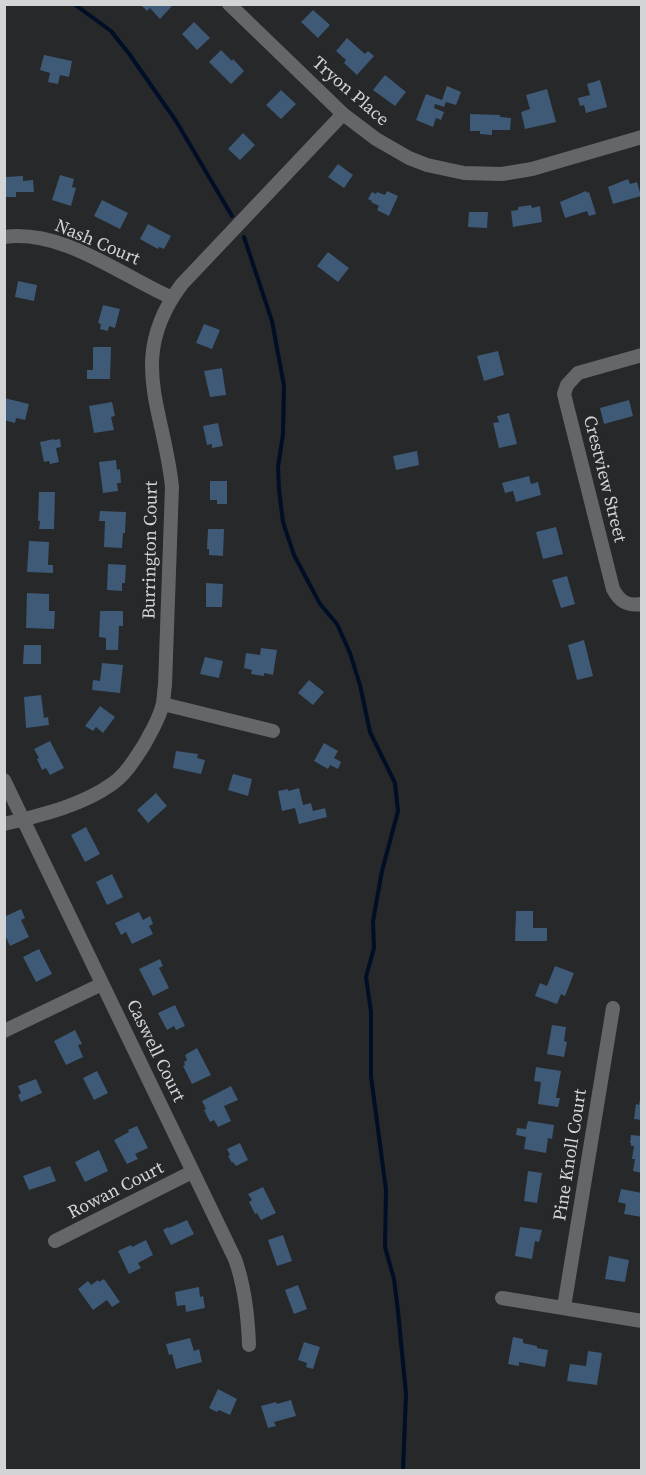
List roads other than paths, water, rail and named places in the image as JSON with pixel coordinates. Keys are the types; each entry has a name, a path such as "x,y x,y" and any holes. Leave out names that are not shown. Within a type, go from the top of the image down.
{"street":[{"name":"Tryon Place","path":"229,4 343,114 376,139 409,158 427,165 483,175 502,174 532,169 642,137"},
{"name":"Burrington Court","path":"4,824 68,806 113,783 136,758 153,729 163,704 172,487 170,465 154,402 151,367 156,334 171,298 182,284 343,114"},
{"name":"Nash Court","path":"4,237 28,236 64,244 171,298"},
{"name":"Crestview Street","path":"642,355 578,373 567,385 564,394 613,589 617,597 626,604 642,604"},
{"path":"163,704 273,731"},
{"name":"Caswell Court","path":"4,780 235,1259 243,1287 249,1345"},
{"path":"4,1031 102,984"},
{"name":"Pine Knoll Court","path":"564,1307 613,1008"},
{"name":"Rowan Court","path":"55,1241 192,1172"},
{"path":"502,1298 642,1321"}],"waterway":[{"path":"74,4 111,31 130,55 176,121 232,216"},
{"path":"244,237 272,321 284,386 283,434 278,467 283,522 294,555 320,604 337,624 350,653 360,685 370,732 395,783 398,811 382,871 373,921 374,948 366,977 371,1012 371,1076 386,1190 385,1247 394,1279 406,1394 403,1470"}]}
